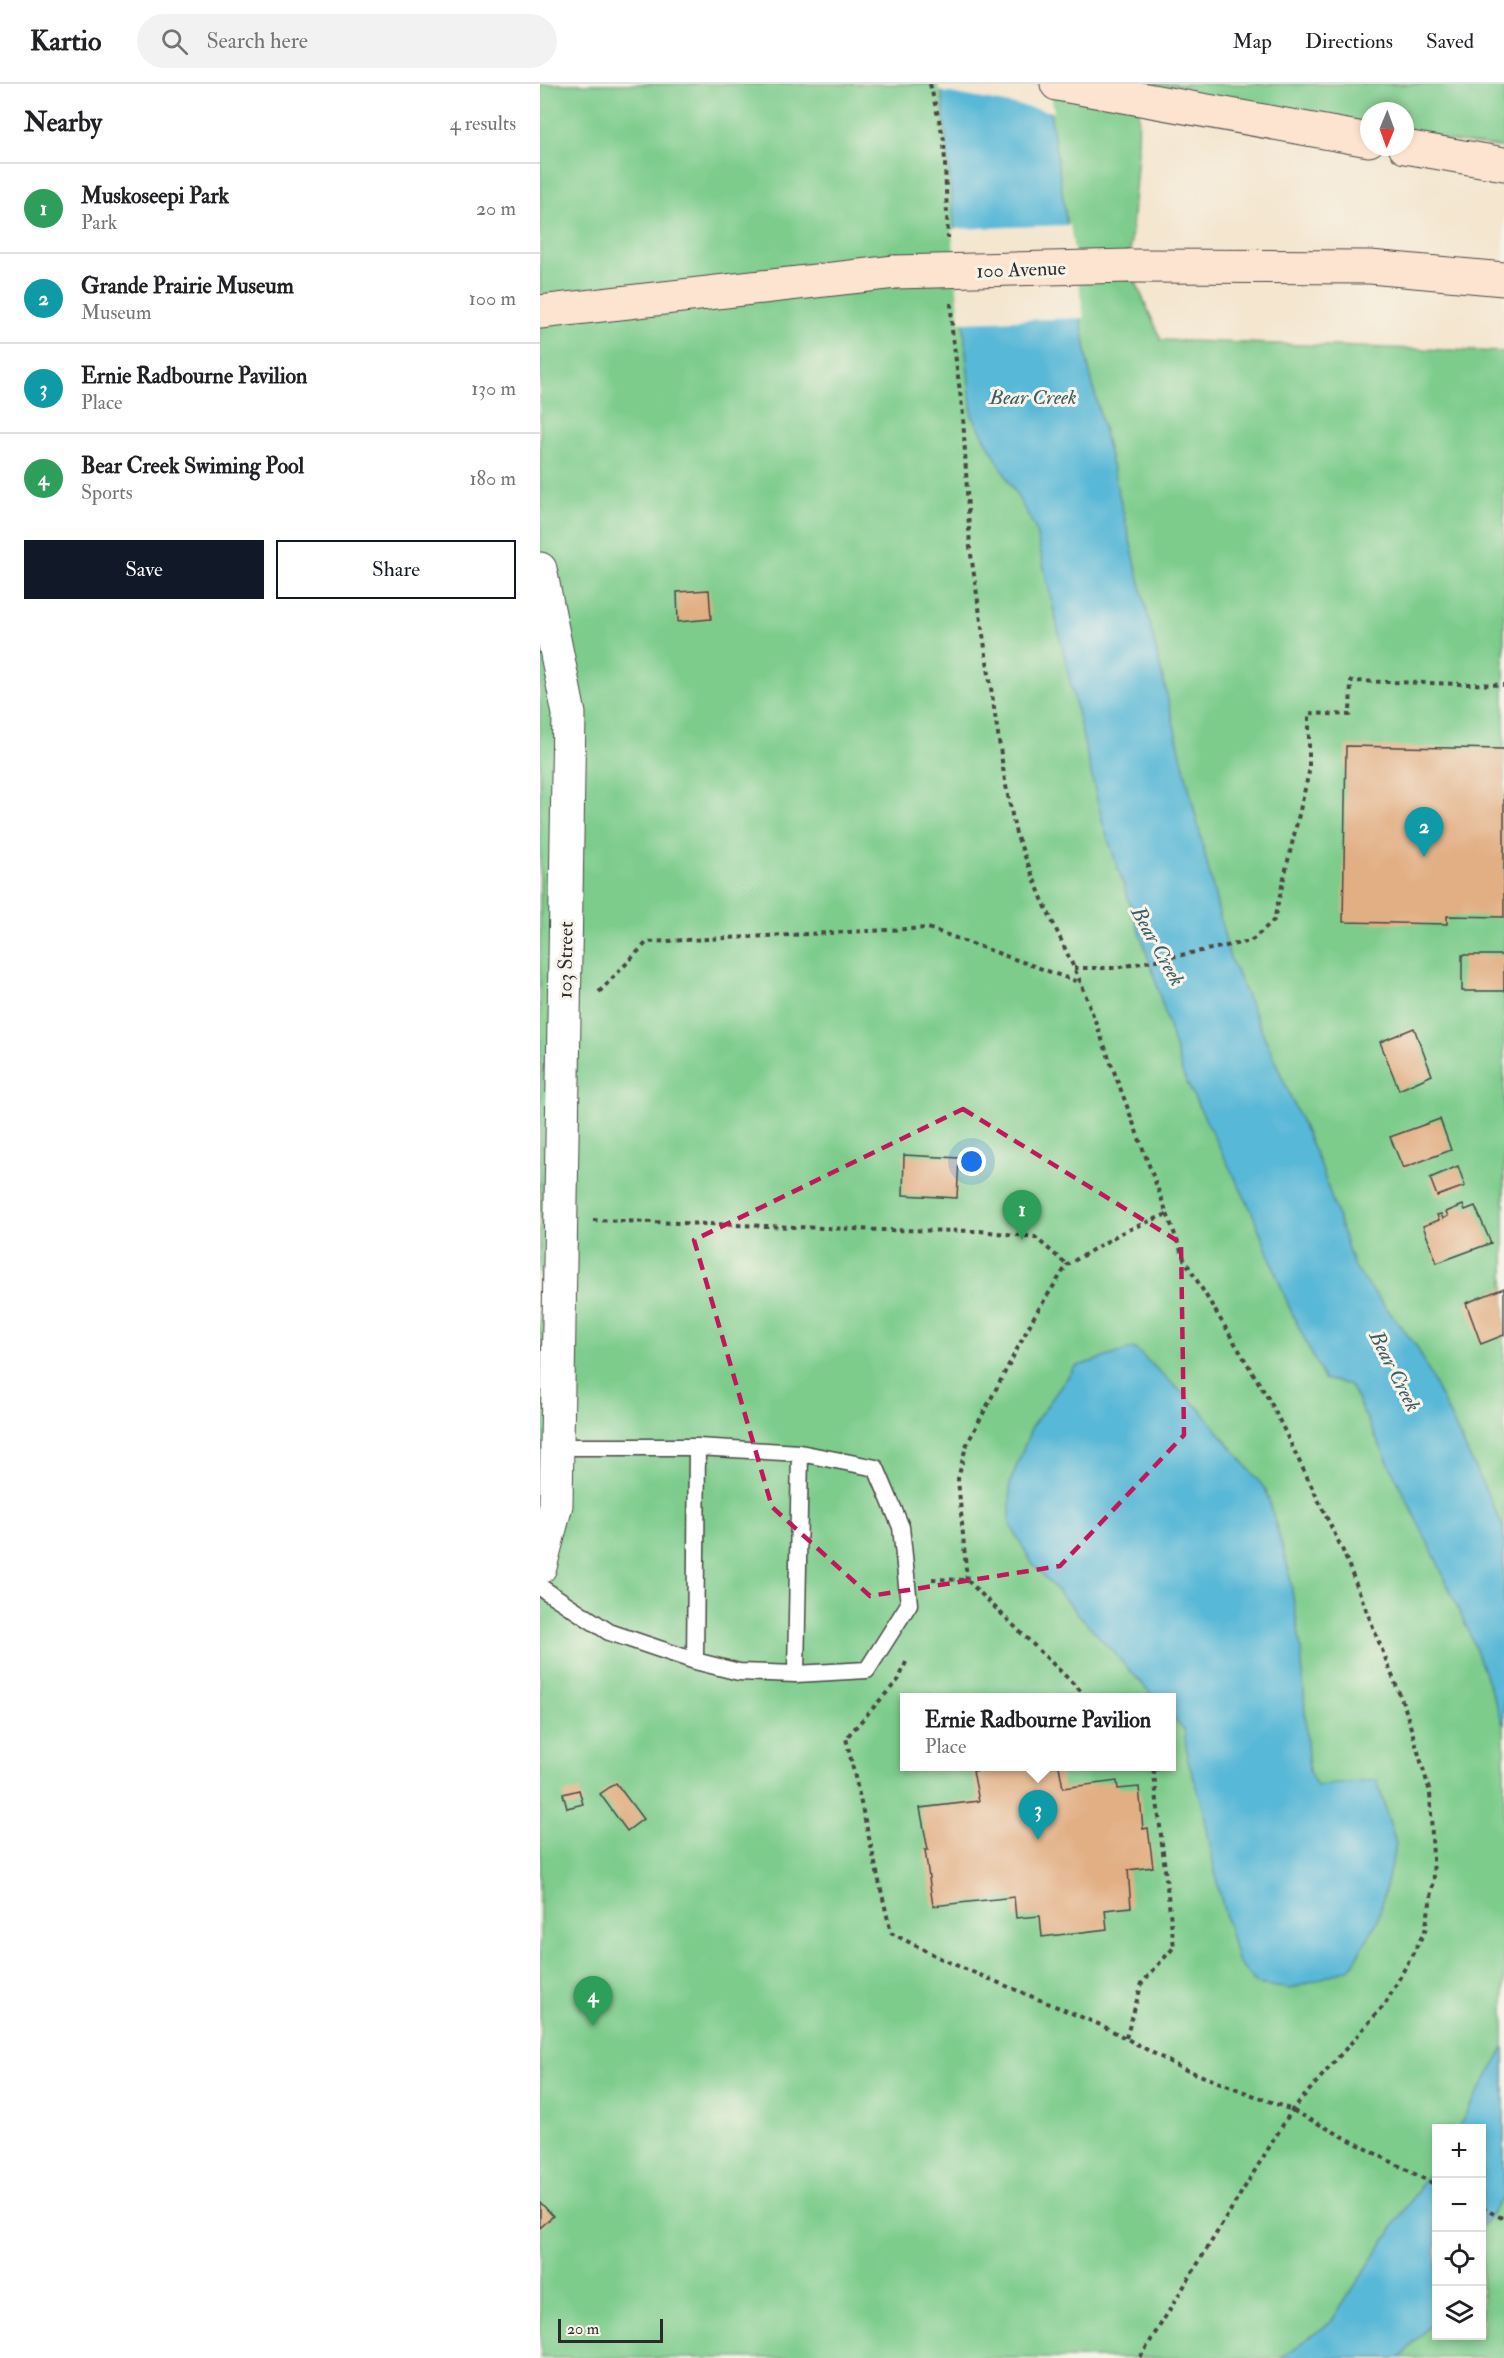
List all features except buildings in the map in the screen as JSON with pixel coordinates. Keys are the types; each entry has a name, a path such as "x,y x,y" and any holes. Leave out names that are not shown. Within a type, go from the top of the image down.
{"main road":[{"path":"1057,84 1360,138"},
{"path":"1414,149 1504,164"},
{"name":"100 Avenue","path":"540,312 895,272 1129,266 1370,267 1504,279"}],"street":[{"name":"103 Street","path":"540,569 569,714 556,1505 540,1567"}],"lane":[{"path":"540,1587 609,1632 694,1661 739,1672 796,1674 867,1670 909,1604 901,1527 876,1468 800,1452 697,1447 557,1447"},
{"path":"694,1661 697,1447"},
{"path":"796,1674 800,1452"}],"path":[{"path":"930,84 944,140 949,247"},
{"path":"951,294 952,330 963,415 970,548 1005,781 1016,834 1042,899 1081,983 1185,1259 1271,1403 1343,1551 1405,1708 1430,1792 1434,1880 1425,1931 1386,2002 1292,2110 1140,2358"},
{"path":"1074,968 1116,968 1251,941 1274,920 1309,772 1309,713 1350,715 1351,681 1504,685"},
{"path":"598,992 647,942 928,928 1081,983"},
{"path":"1084,1693 967,1580 958,1479 966,1446 1035,1315 1067,1265 1121,1233 1168,1214"},
{"path":"589,1220 870,1230 980,1231 1035,1237 1067,1265"},
{"path":"924,1579 967,1580"},
{"path":"908,1657 899,1678 872,1712 846,1738 891,1933 946,1961 1103,2025 1181,2068 1292,2110 1432,2183"},
{"path":"1126,2038 1142,1983 1174,1947 1153,1771"},
{"path":"1486,2210 1504,2219"}],"highlighted area":[{"path":"963,1109 1181,1243 1184,1435 1060,1566 870,1596 772,1507 694,1240"}],"green space":[{"path":"540,84 1504,84 1504,148 1414,136 1414,102 1360,102 1360,129 1139,101 1138,153 1129,266 1161,340 1504,352 1504,2358 540,2358"}],"water":[{"name":"Bear Creek","path":"941,84 1046,84 1088,365 1229,955 1322,1169 1354,1267 1417,1347 1504,1529 1504,1726 1473,1642 1435,1557 1350,1385 1324,1379 1289,1307 1252,1212 1183,1075 1153,972 1102,821 1035,528 972,415"},
{"path":"1134,1348 1201,1410 1266,1490 1289,1571 1301,1649 1309,1771 1317,1786 1377,1780 1396,1844 1378,1920 1351,1968 1291,1989 1257,1984 1237,1960 1218,1887 1202,1802 1188,1761 1184,1730 1176,1721 1176,1693 1150,1693 1032,1563 1010,1524 1010,1483 1032,1426 1075,1367"},
{"path":"1504,2048 1504,2195 1486,2221 1486,2124 1460,2124"},
{"path":"1432,2168 1432,2323 1400,2358 1281,2358 1331,2322"}],"pier":[{"path":"938,84 1049,84 1054,112 939,91"},
{"path":"1070,225 1084,318 960,322 952,229"}],"place":[{"name":"Grande Prairie Museum","path":"1424,857"},
{"name":"Muskoseepi Park","path":"1022,1240"},
{"name":"Ernie Radbourne Pavilion","path":"1038,1840"},
{"name":"Bear Creek Swiming Pool","path":"593,2026"}]}
